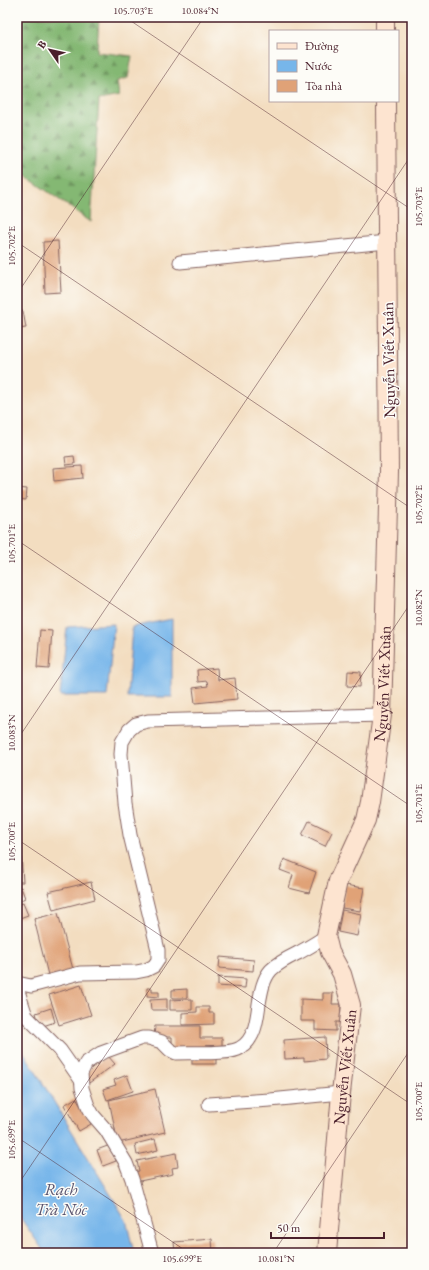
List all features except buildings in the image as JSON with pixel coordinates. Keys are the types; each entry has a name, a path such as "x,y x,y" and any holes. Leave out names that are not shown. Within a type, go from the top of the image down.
{"street":[{"path":"385,17 385,30"},
{"name":"Nguyễn Viết Xuân","path":"327,1253 341,1092 351,1005 342,974 330,952 326,936 338,881 366,820 382,715 390,472 386,102"},
{"path":"180,262 387,242"},
{"path":"17,983 31,986 80,973 136,972 146,970 154,966 158,960 158,950 130,835 120,754 122,742 129,730 136,724 148,721 382,715"},
{"path":"152,1253 132,1179 126,1163 106,1130 93,1115 85,1098 81,1080 86,1063 101,1053 142,1038 149,1038 162,1042 170,1050 176,1053 232,1051 240,1048 248,1040 254,1029 263,983 271,970 284,960 310,947 326,936"},
{"path":"17,988 26,1016 60,1050 81,1080"},
{"path":"209,1104 270,1100 341,1092"}],"green space":[{"path":"17,17 99,17 97,52 132,56 128,78 117,81 119,96 99,100 91,222 17,170"}],"water":[{"path":"172,619 172,697 127,697 132,627"},
{"path":"114,624 107,696 60,696 67,627"},
{"name":"Rạch Trà Nóc","path":"17,1041 126,1220 134,1253 45,1253 17,1213"}]}
